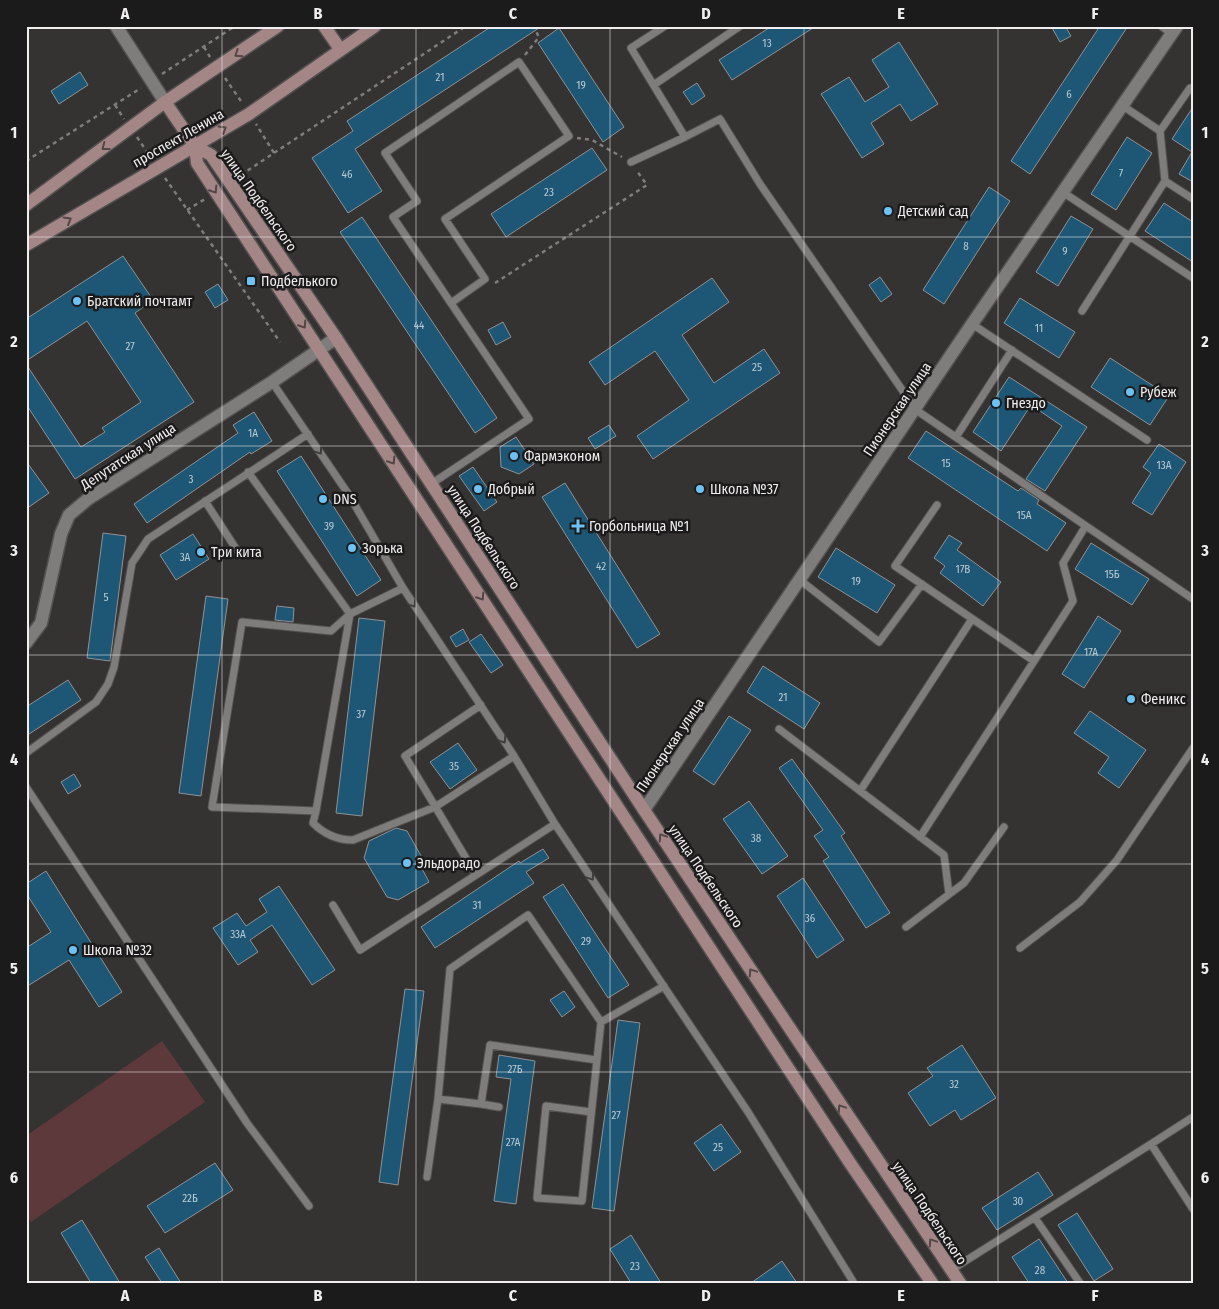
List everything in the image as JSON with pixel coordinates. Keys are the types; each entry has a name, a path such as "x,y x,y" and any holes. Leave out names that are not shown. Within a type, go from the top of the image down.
{"main road":[{"path":"26,205 165,102 278,26"},
{"path":"324,26 340,49"},
{"name":"проспект Ленина","path":"26,245 249,114 375,26"},
{"path":"165,102 195,146 196,163 850,1163 932,1283"},
{"name":"улица Подбельского","path":"195,146 211,155 336,338 644,810 960,1283"},
{"path":"701,934 718,922"}],"street":[{"path":"116,26 165,102"},
{"name":"Пионерская улица","path":"644,810 916,410 972,324 1175,30"},
{"name":"Депутатская улица","path":"26,643 41,623 61,534 69,515 88,499 272,382 336,338"}],"lane":[{"path":"664,26 631,48 655,84 685,137"},
{"path":"655,84 732,29 740,26"},
{"path":"1161,26 1175,30"},
{"path":"431,484 529,419 393,217 417,200 385,153 519,62 568,136 445,219 485,279 451,303"},
{"path":"1082,311 1165,181 1160,131 1190,88 1193,88"},
{"path":"1123,106 1160,131"},
{"path":"631,162 720,119 793,234 916,410 1193,599"},
{"path":"1165,181 1193,199"},
{"path":"1064,193 1193,278"},
{"path":"972,324 1146,440"},
{"path":"956,437 1012,350"},
{"path":"272,382 349,495 403,588 514,756 555,824 753,1119 854,1283"},
{"path":"26,753 96,702 108,684 114,667 132,562 148,539 308,434"},
{"path":"248,472 350,614 313,823 322,832 345,840 353,840 435,807 514,756"},
{"path":"205,500 240,555"},
{"path":"937,506 895,566 1034,661"},
{"path":"920,837 1073,601 1063,563 1085,527"},
{"path":"800,580 879,642 922,584"},
{"path":"316,811 212,807 242,622 331,631 350,614 403,588"},
{"path":"860,790 972,619"},
{"path":"476,875 405,756 481,705"},
{"path":"779,729 944,855 949,894"},
{"path":"1020,948 1080,902 1118,860 1193,748"},
{"path":"26,787 247,1123 309,1206"},
{"path":"333,905 360,950 555,824"},
{"path":"906,927 964,883 1004,827"},
{"path":"427,1176 438,1099 450,970 528,915 601,1022 582,1201 537,1198 546,1106 591,1112"},
{"path":"601,1022 664,986"},
{"path":"481,1104 490,1045 597,1060"},
{"path":"438,1099 499,1107"},
{"path":"951,1270 1193,1117"},
{"path":"1151,1144 1193,1208"},
{"path":"1035,1218 1080,1283"}],"path":[{"path":"26,161 236,26"},
{"path":"230,182 466,26"},
{"path":"519,62 540,37 533,26"},
{"path":"204,47 274,153"},
{"path":"115,105 280,342"},
{"path":"485,279 493,284 648,185 631,162 592,140 568,136"},
{"path":"188,210 215,192"}],"shaded area":[{"path":"162,1041 205,1102 31,1222 26,1215 26,1136"}],"building":[{"path":"492,26 542,26 355,149 382,191 348,213 312,158 353,131 347,121"},
{"path":"772,26 816,26 732,80 719,60"},
{"path":"1051,26 1065,26 1071,36 1060,42"},
{"path":"1100,26 1128,26 1030,174 1011,161"},
{"path":"559,28 624,127 603,142 538,43"},
{"path":"899,42 938,104 911,121 900,104 871,123 884,144 862,158 821,94 849,77 865,102 889,87 872,60"},
{"path":"80,72 88,85 59,104 51,91"},
{"path":"697,83 705,96 692,105 683,92"},
{"path":"1193,107 1193,182 1179,174 1192,152 1172,139"},
{"path":"1127,137 1152,153 1116,210 1091,194"},
{"path":"592,148 607,170 506,237 491,214"},
{"path":"989,187 1010,201 944,304 923,290"},
{"path":"1164,203 1193,222 1193,262 1145,231"},
{"path":"1071,216 1093,229 1058,286 1036,272"},
{"path":"362,217 497,418 475,433 340,232"},
{"path":"123,256 153,300 135,313 194,402 75,479 26,404 26,364 81,447 105,432 102,428 141,402 87,321 26,361 26,319"},
{"path":"880,277 892,294 881,302 869,285"},
{"path":"712,278 729,302 682,335 714,383 764,349 780,373 653,459 637,436 689,400 655,351 605,385 589,362"},
{"path":"218,284 228,300 215,308 205,292"},
{"path":"1020,298 1075,332 1059,358 1004,323"},
{"path":"503,322 511,337 496,345 488,330"},
{"name":"Рубеж","path":"1110,358 1169,396 1150,425 1091,387"},
{"path":"1009,377 1087,427 1045,491 1026,479 1062,426 1031,405 1001,451 973,432"},
{"path":"254,412 272,441 251,454 250,452 147,523 134,504 238,433 233,425"},
{"path":"609,425 616,436 595,449 588,438"},
{"path":"926,431 1018,491 1021,488 1039,500 1037,504 1066,523 1047,551 908,458"},
{"name":"Фармэконом","path":"516,437 534,464 519,474 501,467 500,447"},
{"path":"1159,444 1186,462 1152,515 1132,503 1151,473 1143,467"},
{"path":"301,456 381,580 357,596 277,471"},
{"path":"26,461 49,493 26,509"},
{"name":"Добрый","path":"473,467 497,502 484,511 459,476"},
{"path":"565,483 660,634 637,648 542,497"},
{"path":"103,533 126,536 110,661 87,658"},
{"path":"193,534 209,559 176,580 160,555"},
{"path":"949,535 962,543 957,550 1001,582 983,606 940,573 945,566 934,558"},
{"path":"1091,543 1149,579 1132,605 1075,569"},
{"path":"836,548 895,585 877,613 818,577"},
{"path":"206,596 228,599 201,796 179,793"},
{"path":"277,606 294,608 293,622 275,620"},
{"path":"1098,616 1121,631 1084,688 1062,674"},
{"path":"359,618 385,621 362,816 336,813"},
{"path":"463,629 469,640 456,647 450,637"},
{"path":"481,634 503,665 491,673 469,642"},
{"path":"763,666 820,703 804,729 747,692"},
{"path":"68,680 81,700 26,736 26,707"},
{"path":"1090,711 1146,750 1119,788 1098,773 1109,757 1074,733"},
{"path":"729,716 751,730 714,785 693,771"},
{"path":"458,743 477,770 450,789 430,762"},
{"path":"792,759 845,833 841,836 890,913 866,928 823,861 829,857 814,836 823,830 779,768"},
{"path":"74,774 81,786 68,794 61,782"},
{"path":"749,801 788,856 762,874 723,819"},
{"name":"Эльдорадо","path":"396,828 407,831 425,863 418,861 429,882 398,900 387,897 364,858 369,841"},
{"path":"543,849 549,858 526,872 534,883 435,948 421,927 519,861 520,863"},
{"path":"46,871 122,992 99,1007 69,960 26,987 26,948 51,932 26,893 26,884"},
{"path":"803,878 844,940 817,958 777,896"},
{"path":"563,884 629,985 608,998 543,897"},
{"path":"279,886 335,970 312,985 272,925 250,940 258,952 238,965 213,928 237,913 246,926 267,912 259,899"},
{"path":"405,989 424,991 398,1185 379,1182"},
{"path":"564,991 575,1007 562,1017 550,1000"},
{"path":"618,1020 640,1023 614,1211 592,1208"},
{"path":"962,1045 996,1098 961,1120 955,1110 930,1126 908,1093 933,1076 927,1068"},
{"path":"499,1055 535,1061 516,1204 494,1201 511,1079 496,1077"},
{"path":"721,1124 741,1152 714,1171 694,1143"},
{"path":"215,1163 233,1190 165,1233 147,1206"},
{"path":"1038,1172 1053,1195 997,1230 982,1208"},
{"path":"1077,1213 1113,1269 1094,1281 1058,1225"},
{"path":"82,1220 120,1283 91,1283 61,1233"},
{"path":"631,1235 661,1283 631,1283 610,1249"},
{"path":"1039,1239 1068,1283 1029,1283 1012,1257"},
{"path":"159,1248 181,1283 162,1283 145,1257"},
{"path":"782,1261 797,1283 751,1283"}],"place":[{"name":"Детский сад","path":"888,211"},
{"name":"Подбелького","path":"251,281"},
{"name":"Братский почтамт","path":"77,301"},
{"name":"Рубеж","path":"1130,392"},
{"name":"Гнездо","path":"996,403"},
{"name":"Фармэконом","path":"514,456"},
{"name":"Добрый","path":"478,489"},
{"name":"Школа №37","path":"700,489"},
{"name":"DNS","path":"323,499"},
{"name":"Горбольница №1","path":"578,526"},
{"name":"Зорька","path":"352,548"},
{"name":"Три кита","path":"201,552"},
{"name":"Феникс","path":"1131,699"},
{"name":"Эльдорадо","path":"407,863"},
{"name":"Школа №32","path":"73,950"}]}
